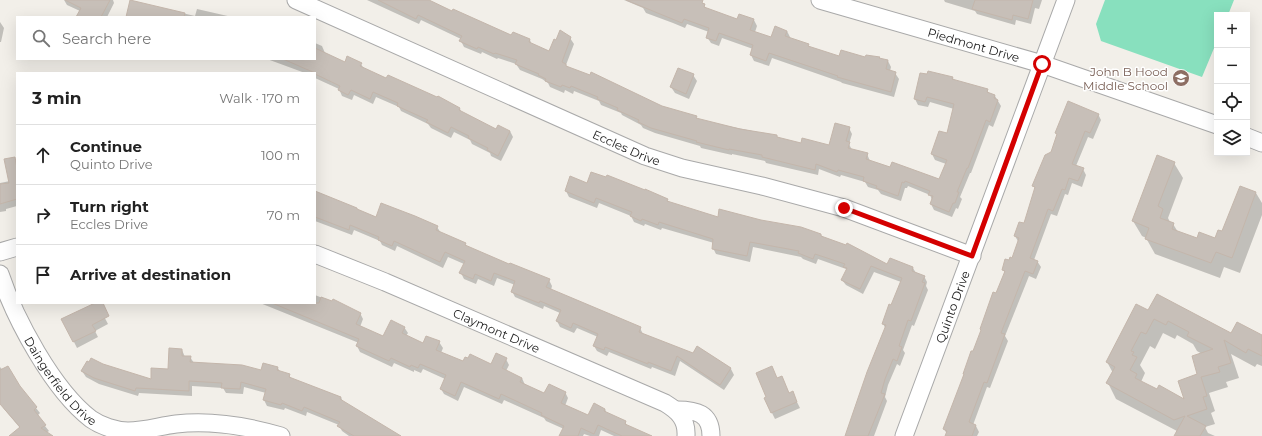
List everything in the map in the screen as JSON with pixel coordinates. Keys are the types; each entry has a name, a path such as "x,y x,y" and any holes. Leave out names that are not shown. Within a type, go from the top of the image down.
{"street":[{"name":"Eccles Drive","path":"296,0 645,156 682,168 769,188 844,208 972,256"},
{"name":"Piedmont Drive","path":"820,0 1042,64 1160,104 1214,125"},
{"name":"Quinto Drive","path":"904,436 1066,0"},
{"path":"1250,138 1262,143"},
{"path":"0,252 16,247"},
{"name":"Claymont Drive","path":"316,254 385,282 665,403 677,410 690,410 700,413 708,420 711,436"},
{"name":"Daingerfield Drive","path":"0,274 7,296 17,317 47,367 79,409 93,420 110,428 126,431 194,422 250,428 280,436"},
{"path":"677,410 685,422 686,436"}],"green space":[{"path":"1105,0 1234,0 1229,12 1214,12 1214,48 1202,77 1101,41 1096,24"}],"building":[{"path":"65,0 110,0 102,16 77,16 81,8"},
{"path":"130,0 185,13 184,16 126,16"},
{"path":"378,0 429,0 511,35 513,32 530,39 529,42 549,51 560,30 571,37 562,62 566,64 566,66 590,75 591,72 662,106 697,116 696,118 740,129 777,135 777,137 801,143 802,138 829,145 835,123 850,127 846,141 850,142 848,148 868,153 866,159 890,167 892,162 939,179 947,160 931,154 939,131 947,133 954,104 927,97 925,102 914,99 920,73 927,74 928,71 953,77 952,79 988,89 987,92 995,95 994,98 998,100 990,122 986,120 968,168 957,192 959,192 955,203 953,203 949,212 930,204 933,196 928,195 930,191 905,181 904,183 902,182 898,196 876,188 877,186 863,181 864,177 838,170 837,172 816,164 815,170 762,157 762,155 729,150 696,142 697,141 651,128 638,122 639,120 617,110 618,108 597,99 598,97 571,86 570,88 562,85 561,87 545,81 546,79 538,75 539,74 515,64 517,60 495,53 494,54 478,47 477,49 459,41 462,36 418,15 416,19"},
{"path":"626,0 703,0 702,3 705,4 704,7 737,19 739,14 754,19 750,30 771,37 775,26 787,31 785,36 809,44 808,46 839,56 841,50 865,57 866,55 880,57 879,58 888,60 886,69 896,72 891,92 837,77 838,76 769,53 766,61 750,55 753,45 719,33 716,41 706,38 709,28 684,19 682,23"},
{"path":"975,0 1033,0 1028,19 1013,15 1012,20 972,9"},
{"path":"316,48 345,62 347,56 362,63 360,66 386,78 388,75 437,97 438,96 460,108 459,110 496,129 498,125 510,131 498,156 487,150 488,148 468,138 469,136 451,127 448,133 426,122 428,120 397,106 398,103 373,92 370,99 351,90 348,95 338,90 340,86 316,74 316,72 285,60 316,60"},
{"path":"678,68 694,74 686,94 670,87"},
{"path":"1068,101 1099,114 1090,133 1085,131 1072,164 1084,168 1078,181 1069,178 1065,190 1062,189 1053,211 1048,209 1030,258 1038,261 1033,274 1025,271 1001,333 1005,334 987,383 984,382 969,422 976,425 972,436 945,436 947,431 943,429 971,351 973,351 981,330 980,329 993,292 996,293 1005,271 1002,270 1005,259 1009,260 1010,257 1012,258 1019,238 1014,236 1019,222 1024,223 1035,187 1032,186 1045,155 1051,152 1057,134 1055,133"},
{"path":"1157,155 1175,162 1158,206 1163,209 1160,218 1174,223 1172,229 1197,238 1199,232 1215,238 1218,230 1222,231 1240,186 1256,192 1232,258 1216,252 1211,263 1145,239 1149,228 1132,221"},
{"path":"15,157 16,199 0,204 0,184 9,183 4,159"},
{"path":"591,172 606,177 607,175 645,189 668,199 667,201 718,217 719,209 761,220 801,227 846,245 847,243 887,264 890,258 913,267 912,271 925,276 922,282 925,283 911,321 908,320 899,346 902,347 897,361 893,359 885,379 881,393 885,394 868,436 845,436 867,372 886,325 882,324 889,304 891,305 902,278 871,266 860,289 841,280 847,268 843,267 845,264 815,254 813,259 798,253 799,251 750,242 747,256 712,249 713,239 659,222 658,225 642,219 641,221 630,216 632,212 596,198 594,203 565,191 570,176 587,183"},
{"path":"316,191 376,217 381,203 415,216 438,226 436,230 466,243 465,245 509,264 510,263 550,279 546,287 641,327 639,332 693,353 697,346 731,368 720,385 677,356 671,371 648,362 648,364 605,347 604,350 593,346 598,334 573,323 571,328 556,321 561,310 540,301 539,303 511,292 515,281 494,273 491,281 475,274 473,279 459,273 465,261 445,252 440,262 394,241 392,246 378,240 379,237 350,225 349,230 316,217"},
{"path":"1157,294 1231,333 1237,322 1262,335 1262,356 1248,349 1246,353 1224,340 1231,363 1218,367 1220,372 1201,377 1207,396 1203,397 1207,409 1187,416 1206,426 1200,436 1174,436 1185,416 1174,420 1106,383 1115,367 1106,362 1136,304 1148,310","holes":["1154,319 1166,325 1168,321 1189,332 1187,336 1213,349 1192,356 1197,374 1178,381 1184,399 1159,385 1157,389 1135,378 1137,374 1130,370 1137,357 1132,355 1134,352 1131,351 1141,332 1146,334"]},
{"path":"321,297 332,301 333,299 361,313 356,324 383,336 391,320 405,327 402,333 423,343 426,336 440,341 436,350 463,361 465,357 468,358 470,354 491,364 496,353 507,358 502,368 522,378 520,382 544,393 549,384 566,392 561,403 588,415 594,403 605,409 604,411 626,421 625,424 652,436 622,436 598,425 594,434 581,428 578,436 559,436 564,426 541,415 542,413 501,394 499,399 461,382 455,396 440,389 446,375 420,364 418,368 411,365 410,367 391,358 389,361 356,346 359,339 274,304 319,303"},
{"path":"93,304 103,304 109,316 92,325 96,331 73,342 61,319"},
{"path":"169,348 182,349 182,356 191,356 190,362 242,365 261,370 263,363 278,367 277,370 290,374 289,377 341,397 340,399 401,436 354,436 337,426 340,422 304,407 302,411 282,403 281,405 263,400 266,389 241,382 240,389 221,388 222,383 189,381 189,391 136,388 135,391 94,378 81,371 87,361 89,362 91,358 103,364 151,379 151,368 168,369"},
{"path":"8,366 20,386 37,407 34,410 46,425 41,428 53,436 9,436 20,427 0,404 0,370"},
{"path":"772,366 777,378 782,376 789,393 793,391 797,402 771,413 764,398 766,397 756,373"}],"place":[{"name":"John B Hood Middle School","path":"1181,78"}],"route":[{"path":"844,208 972,256 1042,64"}]}
